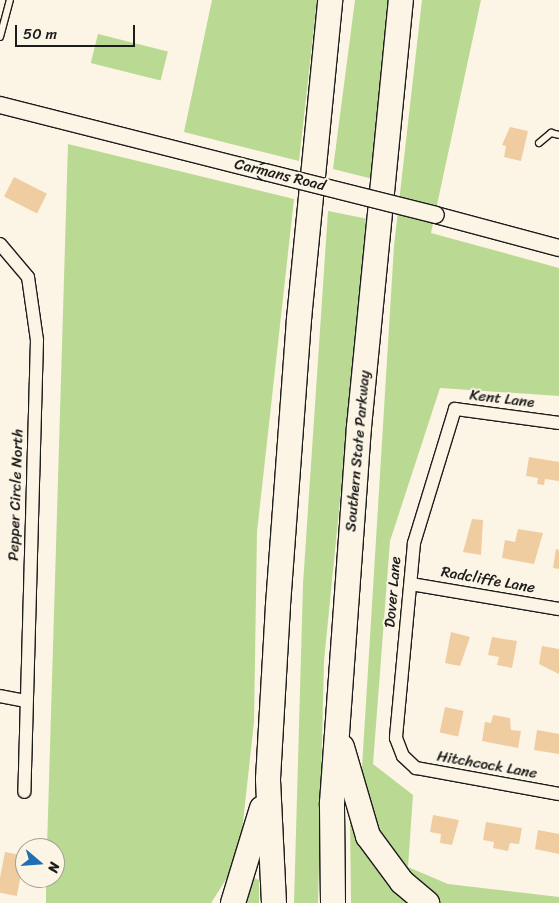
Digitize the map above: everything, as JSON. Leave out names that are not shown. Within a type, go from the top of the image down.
[{"type":"highway","points":[[274,903],[268,779],[299,319],[330,0]]},
{"type":"highway","name":"Southern State Parkway","points":[[334,903],[337,732],[359,426],[401,0]]},
{"type":"highway","points":[[337,732],[368,836],[402,882],[427,903]]},
{"type":"highway","points":[[231,898],[268,779]]},
{"type":"street","name":"Carmans Road","points":[[0,105],[559,248]]},
{"type":"street","name":"Pepper Circle North","points":[[0,244],[18,262],[34,298],[37,340],[24,792]]},
{"type":"street","name":"Kent Lane","points":[[451,423],[455,409],[559,423]]},
{"type":"street","name":"Dover Lane","points":[[411,763],[396,738],[414,543],[451,423]]},
{"type":"street","name":"Radcliffe Lane","points":[[411,584],[559,609]]},
{"type":"street","points":[[0,696],[26,701]]},
{"type":"street","name":"Hitchcock Lane","points":[[411,763],[450,776],[559,794]]},
{"type":"lane","points":[[0,37],[10,0]]},
{"type":"lane","points":[[539,143],[551,133],[559,134]]},
{"type":"green space","points":[[212,0],[317,0],[299,161],[184,132]]},
{"type":"green space","points":[[355,0],[391,0],[373,179],[333,169]]},
{"type":"green space","points":[[422,0],[481,0],[431,233],[559,268],[559,396],[440,388],[390,541],[373,764],[413,795],[408,867],[448,884],[559,897],[559,903],[441,903],[418,888],[379,837],[361,784],[394,246]]},
{"type":"green space","points":[[98,34],[168,51],[161,81],[91,63]]},
{"type":"green space","points":[[68,144],[294,199],[257,532],[254,722],[239,859],[211,903],[46,903],[46,888],[65,888],[65,838],[47,838]]},
{"type":"green space","points":[[328,211],[368,219],[324,661],[318,903],[294,903],[303,584]]},
{"type":"green space","points":[[350,816],[355,817],[414,903],[351,903]]},
{"type":"green space","points":[[254,878],[259,880],[259,903],[244,903]]},
{"type":"building","points":[[510,127],[528,131],[521,161],[504,157],[506,146],[502,145]]},
{"type":"building","points":[[14,177],[47,194],[37,213],[4,197]]},
{"type":"building","points":[[529,457],[559,462],[559,481],[545,479],[544,485],[537,484],[538,478],[526,476]]},
{"type":"building","points":[[472,519],[483,520],[481,555],[463,552]]},
{"type":"building","points":[[518,529],[543,533],[534,564],[502,558],[505,540],[515,542]]},
{"type":"building","points":[[556,549],[559,550],[559,569],[553,568]]},
{"type":"building","points":[[451,632],[470,637],[460,666],[445,663]]},
{"type":"building","points":[[492,637],[517,641],[512,668],[497,665],[499,657],[488,655]]},
{"type":"building","points":[[542,646],[559,649],[559,674],[539,664]]},
{"type":"building","points":[[445,707],[464,711],[458,736],[440,732]]},
{"type":"building","points":[[493,715],[510,718],[511,730],[521,731],[518,748],[482,741],[485,722],[491,723]]},
{"type":"building","points":[[537,730],[559,734],[559,754],[534,750]]},
{"type":"building","points":[[433,815],[459,820],[452,845],[440,843],[441,834],[430,832]]},
{"type":"building","points":[[486,822],[522,828],[519,844],[510,843],[508,851],[493,848],[494,842],[483,840]]},
{"type":"building","points":[[538,830],[559,834],[559,854],[535,849]]},
{"type":"building","points":[[5,852],[15,854],[15,888],[18,888],[17,896],[0,893],[0,878]]}]
